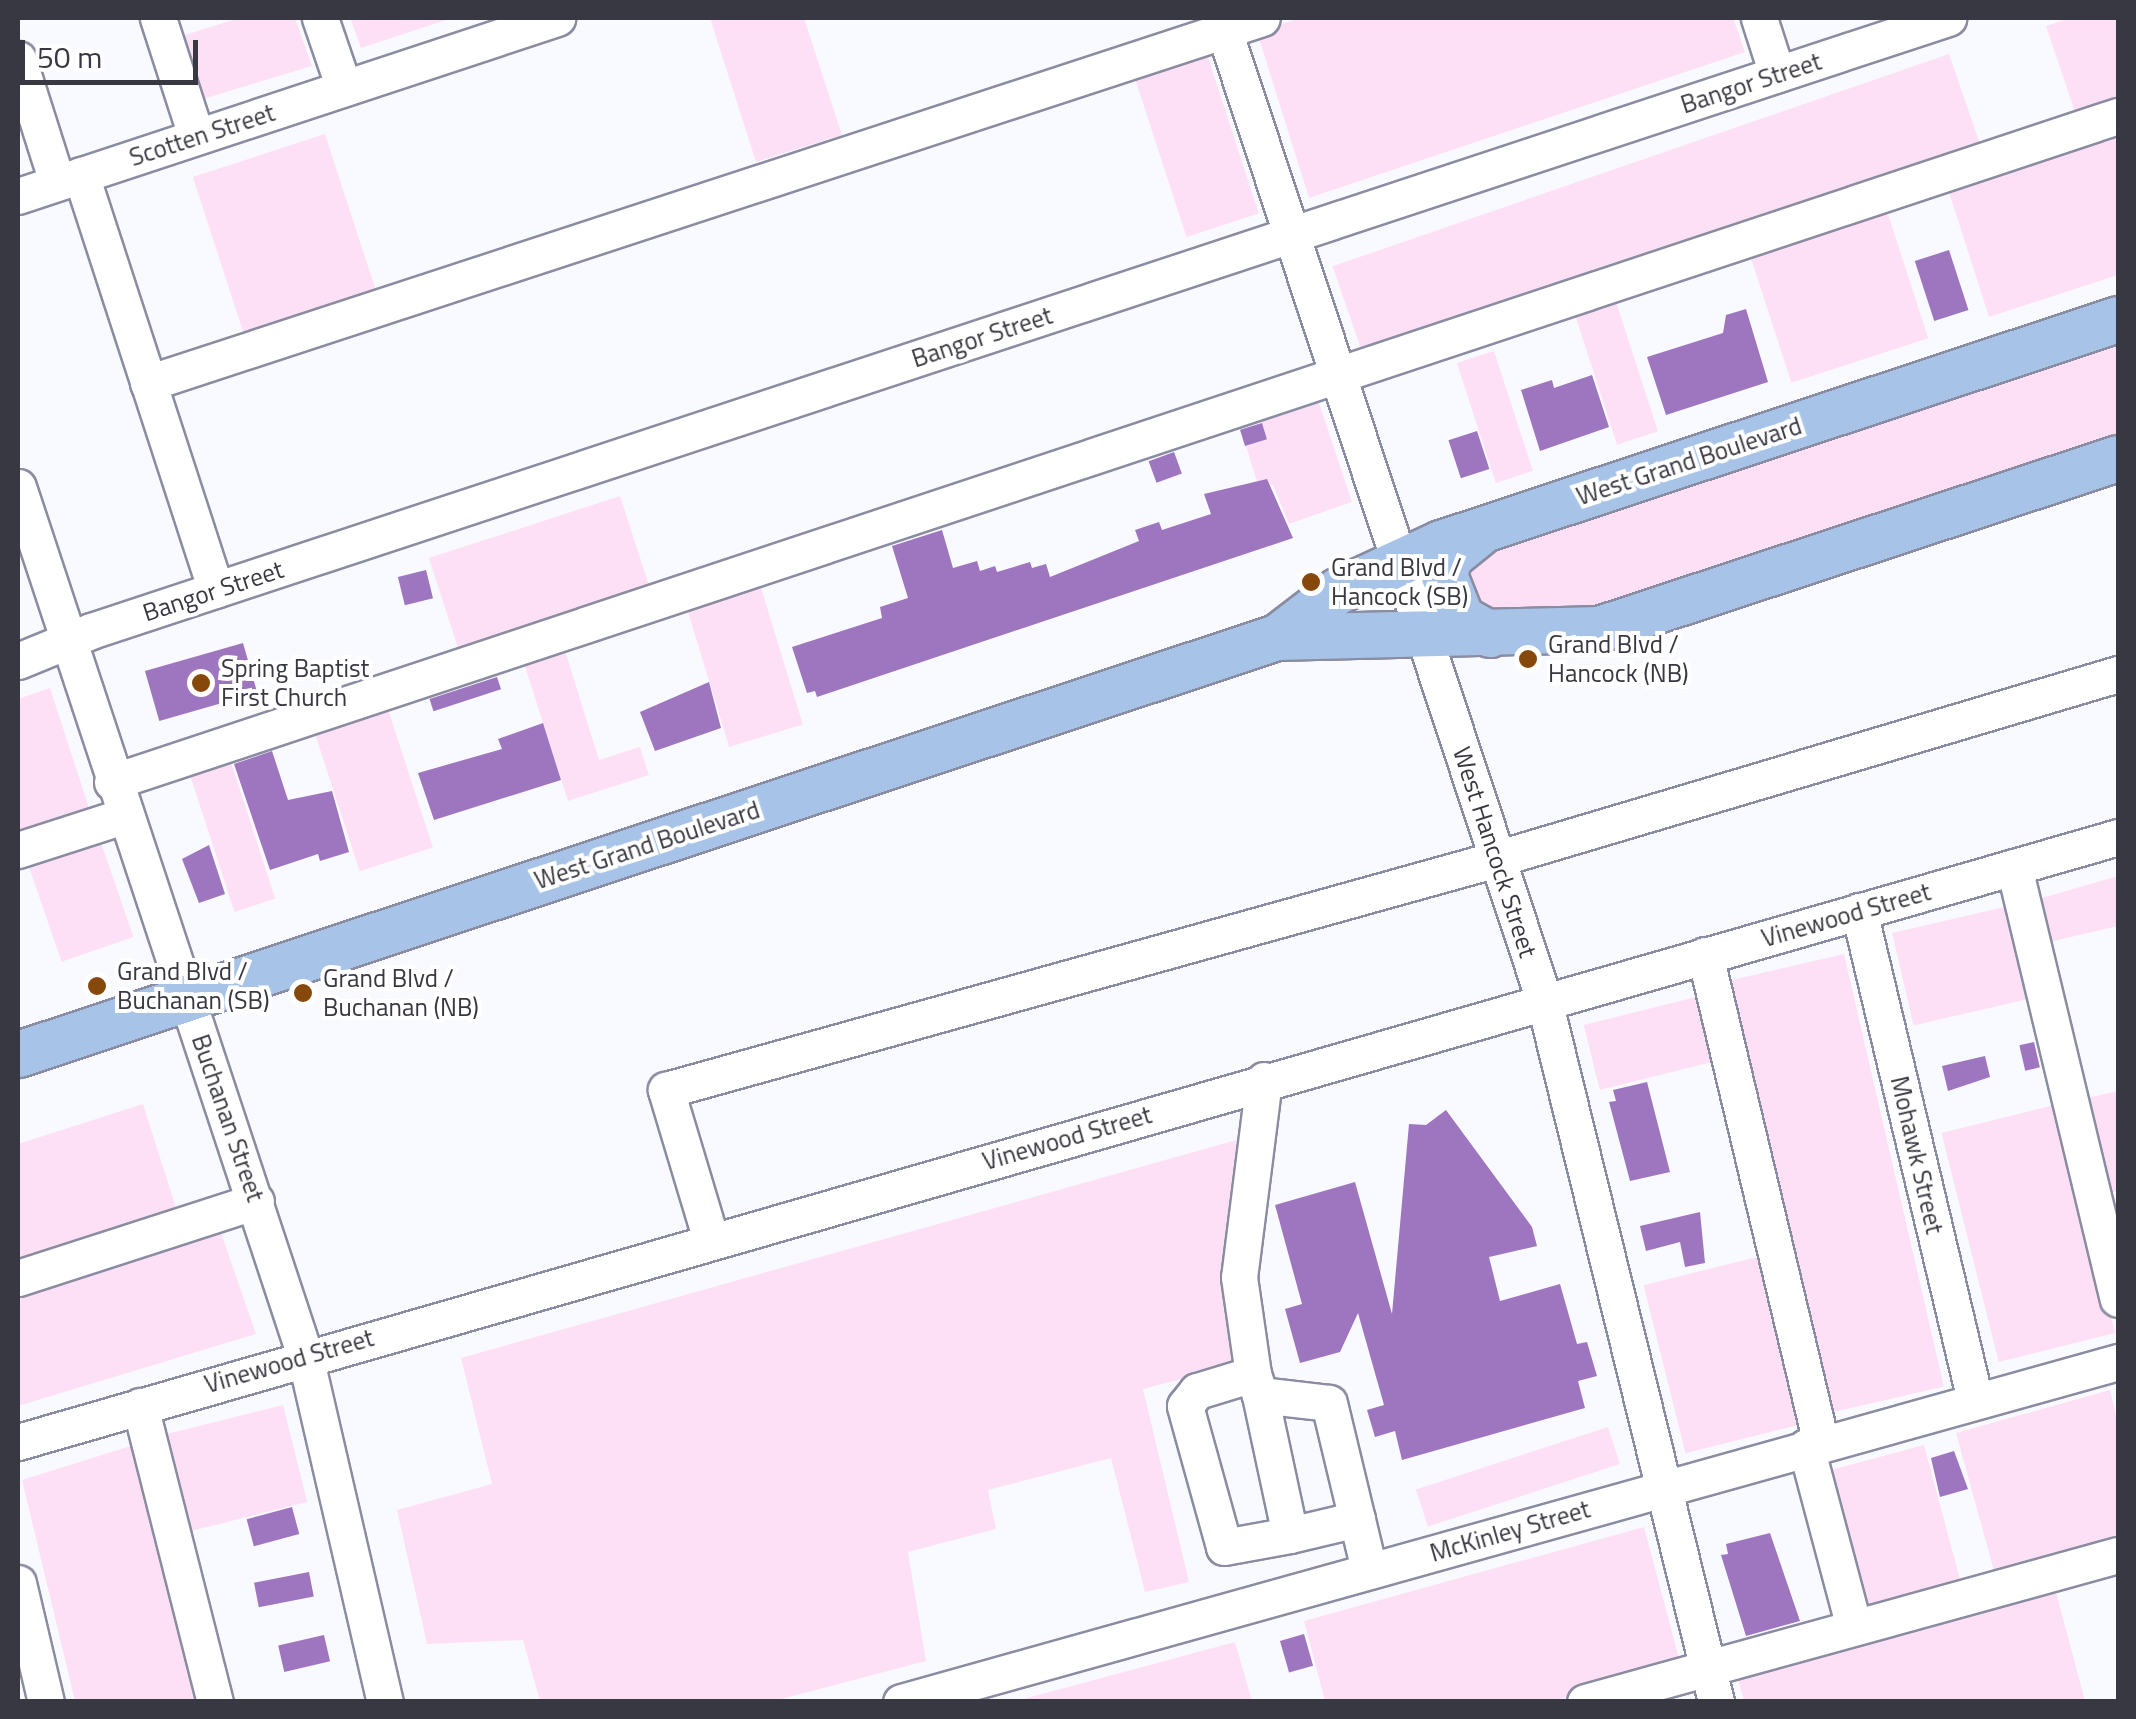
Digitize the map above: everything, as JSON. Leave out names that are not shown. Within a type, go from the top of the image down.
[{"type":"main road","name":"West Grand Boulevard","points":[[1277,637],[1336,590],[1487,528],[2118,319]]},
{"type":"main road","name":"West Grand Boulevard","points":[[18,1054],[1277,637],[1574,633],[1624,623],[2118,458]]},
{"type":"main road","points":[[1487,528],[1449,556],[1444,576],[1460,618],[1490,634]]},
{"type":"street","points":[[158,18],[196,136]]},
{"type":"street","points":[[320,18],[344,88]]},
{"type":"street","name":"Scotten Street","points":[[18,196],[344,88],[485,29],[557,18]]},
{"type":"street","points":[[148,383],[1222,24],[1262,18]]},
{"type":"street","points":[[1758,18],[1777,74]]},
{"type":"street","name":"Bangor Street","points":[[18,661],[216,590],[1948,18]]},
{"type":"street","name":"West Hancock Street","points":[[1222,24],[1544,1000],[1716,1702]]},
{"type":"street","points":[[18,60],[69,178],[148,383],[216,590]]},
{"type":"street","points":[[112,782],[2118,116]]},
{"type":"street","name":"Buchanan Street","points":[[18,487],[112,782],[305,1356],[385,1702]]},
{"type":"street","points":[[711,1240],[666,1090],[1497,858],[2118,674]]},
{"type":"street","points":[[18,850],[124,816]]},
{"type":"street","name":"Vinewood Street","points":[[18,1442],[305,1356],[2118,837]]},
{"type":"street","points":[[2014,867],[2118,1299]]},
{"type":"street","name":"Mohawk Street","points":[[1858,911],[1975,1400]]},
{"type":"street","points":[[1704,955],[1854,1627]]},
{"type":"street","points":[[1264,1080],[1238,1277],[1290,1535]]},
{"type":"street","points":[[18,1278],[256,1201]]},
{"type":"street","name":"McKinley Street","points":[[901,1702],[2118,1362]]},
{"type":"street","points":[[1357,1519],[1224,1547],[1185,1406],[1198,1390],[1257,1384],[1329,1403],[1357,1519],[1369,1570]]},
{"type":"street","points":[[140,1406],[215,1702]]},
{"type":"street","points":[[1585,1702],[2118,1555]]},
{"type":"street","points":[[18,1584],[46,1702]]},
{"type":"shaded area","points":[[239,18],[295,18],[312,66],[203,99],[182,36]]},
{"type":"shaded area","points":[[350,18],[452,18],[361,48]]},
{"type":"shaded area","points":[[710,18],[804,18],[842,135],[756,162]]},
{"type":"shaded area","points":[[1300,18],[1733,18],[1745,52],[1309,198],[1257,32]]},
{"type":"shaded area","points":[[2070,18],[2118,18],[2118,104],[2077,118],[2046,26]]},
{"type":"shaded area","points":[[1205,48],[1259,213],[1186,237],[1133,71]]},
{"type":"shaded area","points":[[1949,54],[1983,152],[1366,365],[1333,266]]},
{"type":"shaded area","points":[[2118,131],[2118,275],[1989,317],[1948,189]]},
{"type":"shaded area","points":[[325,134],[378,299],[246,341],[193,177]]},
{"type":"shaded area","points":[[1886,208],[1928,338],[1791,383],[1749,252]]},
{"type":"shaded area","points":[[1616,302],[1658,431],[1617,445],[1575,315]]},
{"type":"shaded area","points":[[2118,330],[2118,443],[1553,622],[1477,617],[1461,603],[1467,548]]},
{"type":"shaded area","points":[[1494,351],[1533,471],[1496,483],[1457,363]]},
{"type":"shaded area","points":[[1317,397],[1352,502],[1289,524],[1273,485],[1257,482],[1246,446],[1267,439],[1260,417]]},
{"type":"shaded area","points":[[620,496],[652,594],[461,656],[429,558]]},
{"type":"shaded area","points":[[759,581],[803,724],[729,747],[685,604]]},
{"type":"shaded area","points":[[563,644],[599,760],[640,747],[649,775],[568,801],[522,657]]},
{"type":"shaded area","points":[[50,688],[91,814],[18,838],[18,699]]},
{"type":"shaded area","points":[[385,700],[433,847],[360,871],[312,724]]},
{"type":"shaded area","points":[[229,756],[275,899],[234,912],[188,769]]},
{"type":"shaded area","points":[[97,831],[133,937],[62,962],[25,856]]},
{"type":"shaded area","points":[[2118,876],[2118,926],[2045,943],[2035,900]]},
{"type":"shaded area","points":[[2013,905],[2034,998],[1914,1025],[1892,933]]},
{"type":"shaded area","points":[[1844,954],[1944,1387],[1823,1415],[1723,982]]},
{"type":"shaded area","points":[[1704,995],[1720,1060],[1600,1090],[1584,1025]]},
{"type":"shaded area","points":[[2118,1091],[2118,1191],[2105,1194],[2083,1099]]},
{"type":"shaded area","points":[[143,1104],[178,1214],[18,1266],[18,1144]]},
{"type":"shaded area","points":[[2058,1104],[2115,1333],[1999,1362],[1942,1133]]},
{"type":"shaded area","points":[[1247,1137],[1221,1283],[1243,1363],[1143,1389],[1189,1582],[1145,1592],[1111,1458],[988,1490],[996,1529],[908,1552],[926,1661],[774,1701],[540,1701],[523,1640],[427,1644],[397,1510],[492,1484],[461,1358]]},
{"type":"shaded area","points":[[219,1227],[256,1334],[18,1406],[18,1291]]},
{"type":"shaded area","points":[[1761,1256],[1803,1424],[1685,1453],[1644,1285]]},
{"type":"shaded area","points":[[2110,1390],[2118,1423],[2118,1545],[1996,1578],[1956,1433]]},
{"type":"shaded area","points":[[283,1405],[307,1502],[186,1532],[162,1435]]},
{"type":"shaded area","points":[[1608,1427],[1620,1464],[1428,1527],[1416,1489]]},
{"type":"shaded area","points":[[137,1444],[200,1701],[75,1701],[22,1480]]},
{"type":"shaded area","points":[[1924,1445],[1962,1588],[1857,1616],[1819,1473]]},
{"type":"shaded area","points":[[1644,1527],[1681,1666],[1553,1701],[1325,1701],[1304,1621]]},
{"type":"shaded area","points":[[2055,1588],[2085,1701],[1744,1701],[1736,1672]]},
{"type":"shaded area","points":[[1235,1642],[1252,1701],[1016,1701]]},
{"type":"building","points":[[1949,250],[1968,310],[1934,321],[1915,261]]},
{"type":"building","points":[[1746,309],[1768,382],[1666,415],[1647,357],[1723,333],[1726,315]]},
{"type":"building","points":[[1592,375],[1609,427],[1540,451],[1521,390],[1552,380],[1554,388]]},
{"type":"building","points":[[1262,423],[1267,439],[1245,446],[1240,430]]},
{"type":"building","points":[[1477,431],[1489,469],[1461,478],[1448,440]]},
{"type":"building","points":[[1174,452],[1182,474],[1156,483],[1149,461]]},
{"type":"building","points":[[1267,479],[1293,538],[817,697],[815,691],[807,693],[792,647],[882,618],[880,607],[908,598],[892,546],[942,530],[953,568],[977,561],[980,571],[995,566],[997,572],[1030,562],[1032,568],[1046,564],[1050,577],[1139,541],[1135,530],[1159,522],[1162,530],[1211,514],[1204,494]]},
{"type":"building","points":[[426,570],[433,598],[405,605],[398,577]]},
{"type":"building","name":"Spring Baptist First Church","points":[[243,643],[257,693],[159,721],[145,671]]},
{"type":"building","points":[[497,677],[501,689],[433,711],[429,699]]},
{"type":"building","points":[[709,682],[721,728],[655,751],[640,712]]},
{"type":"building","points":[[543,723],[561,780],[434,820],[418,773],[502,749],[498,739]]},
{"type":"building","points":[[272,751],[288,800],[332,791],[349,852],[320,861],[318,854],[270,870],[234,764]]},
{"type":"building","points":[[209,845],[225,894],[199,903],[182,859]]},
{"type":"building","points":[[2034,1042],[2040,1067],[2025,1071],[2019,1045]]},
{"type":"building","points":[[1985,1056],[1990,1077],[1948,1091],[1942,1066]]},
{"type":"building","points":[[1647,1082],[1670,1172],[1630,1181],[1609,1102],[1616,1101],[1613,1090]]},
{"type":"building","points":[[1446,1110],[1532,1227],[1537,1246],[1489,1257],[1500,1301],[1560,1284],[1577,1344],[1587,1342],[1597,1376],[1578,1381],[1585,1408],[1402,1460],[1395,1431],[1375,1437],[1367,1410],[1384,1405],[1358,1313],[1340,1352],[1300,1363],[1285,1309],[1302,1304],[1275,1205],[1355,1182],[1392,1314],[1409,1124],[1426,1125]]},
{"type":"building","points":[[1700,1212],[1705,1263],[1685,1267],[1680,1242],[1646,1251],[1640,1226]]},
{"type":"building","points":[[1954,1451],[1968,1489],[1940,1497],[1931,1458]]},
{"type":"building","points":[[292,1507],[299,1534],[254,1546],[247,1519]]},
{"type":"building","points":[[1770,1533],[1800,1621],[1746,1636],[1721,1555],[1728,1554],[1726,1544]]},
{"type":"building","points":[[309,1572],[314,1597],[259,1607],[254,1583]]},
{"type":"building","points":[[1304,1634],[1313,1666],[1289,1673],[1280,1641]]},
{"type":"building","points":[[324,1635],[330,1661],[284,1672],[278,1646]]},
{"type":"place","name":"Grand Blvd / Hancock (SB)","points":[[1311,582]]},
{"type":"place","name":"Grand Blvd / Hancock (NB)","points":[[1528,659]]},
{"type":"place","name":"Spring Baptist First Church","points":[[201,683]]},
{"type":"place","name":"Grand Blvd / Buchanan (SB)","points":[[97,986]]},
{"type":"place","name":"Grand Blvd / Buchanan (NB)","points":[[303,993]]}]
